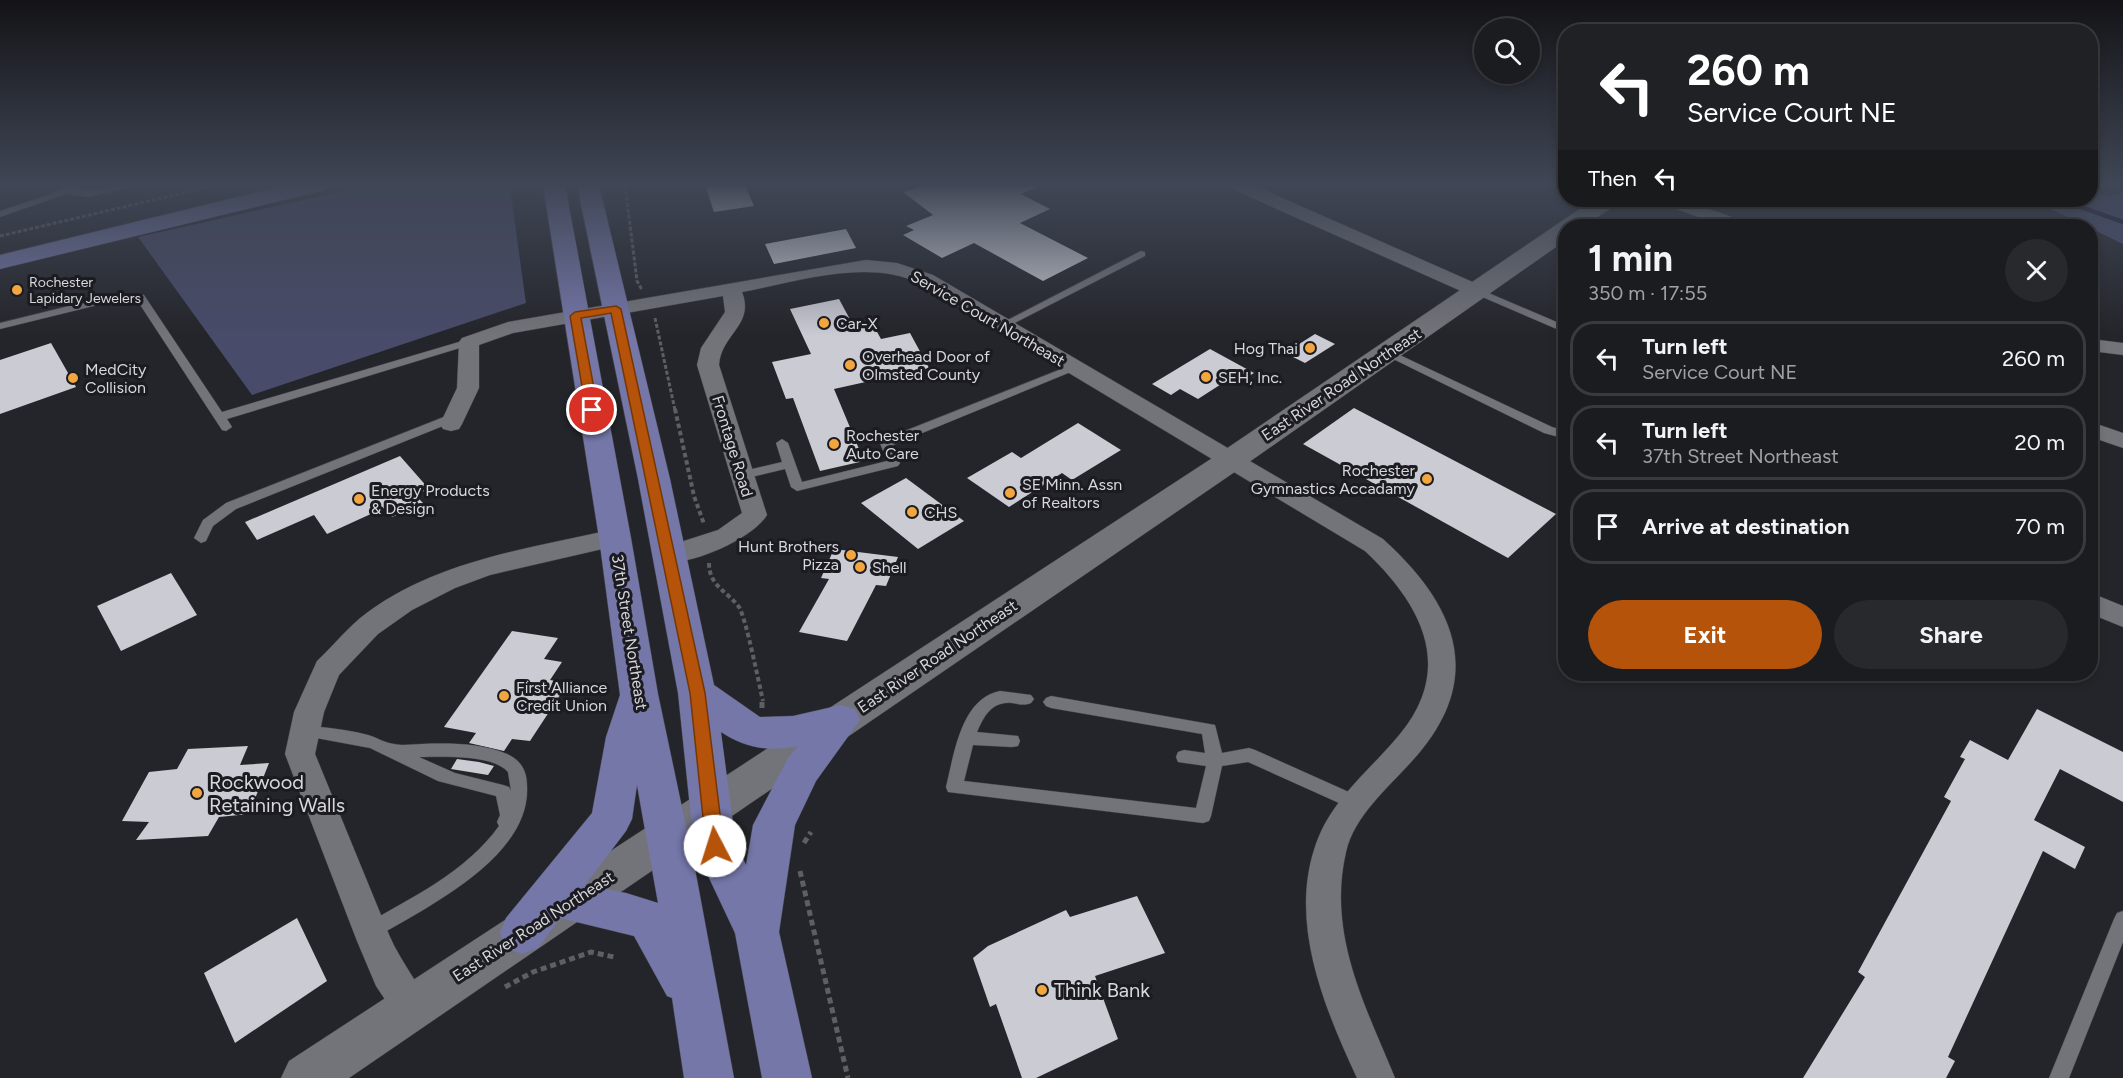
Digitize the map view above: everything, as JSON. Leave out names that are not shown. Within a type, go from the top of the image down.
[{"type":"main road","points":[[0,248],[54,235]]},
{"type":"main road","points":[[0,262],[89,235]]},
{"type":"main road","points":[[556,235],[565,257]]},
{"type":"main road","name":"37th Street Northeast","points":[[562,235],[615,538],[639,694],[674,869],[709,1078]]},
{"type":"main road","points":[[599,235],[654,479],[698,693],[715,846],[757,932],[787,1078]]},
{"type":"main road","points":[[601,235],[601,246]]},
{"type":"main road","points":[[698,693],[749,730],[761,734],[788,732],[841,720]]},
{"type":"main road","points":[[522,933],[611,819],[625,737],[639,694]]},
{"type":"main road","points":[[757,932],[774,825],[802,770],[841,720]]},
{"type":"main road","points":[[570,902],[649,920],[696,1005]]},
{"type":"street","points":[[1351,235],[1477,291]]},
{"type":"street","name":"East River Road Northeast","points":[[306,1078],[1231,460],[1558,236]]},
{"type":"street","name":"Service Court Northeast","points":[[469,342],[508,328],[575,316],[858,266],[893,267],[916,274],[1374,545],[1407,577],[1433,619],[1442,643],[1444,665],[1441,688],[1431,713],[1413,740],[1354,802],[1339,828],[1330,852],[1325,883],[1329,950],[1338,988],[1376,1078]]},
{"type":"street","name":"Frontage Road","points":[[668,555],[710,542],[745,527],[754,515],[707,357],[712,344],[734,316],[736,304],[731,290]]},
{"type":"street","points":[[452,421],[468,388],[469,342]]},
{"type":"street","points":[[2098,346],[2123,348]]},
{"type":"street","points":[[2098,432],[2123,441]]},
{"type":"street","points":[[411,1007],[389,974],[370,931],[300,754],[309,712],[327,669],[368,627],[402,603],[446,582],[485,567],[615,538]]},
{"type":"street","points":[[2098,606],[2123,617]]},
{"type":"lane","points":[[1003,325],[1142,254]]},
{"type":"lane","points":[[1477,291],[1558,326]]},
{"type":"lane","points":[[0,326],[117,297],[140,297],[223,422],[424,354],[469,342]]},
{"type":"lane","points":[[1388,352],[1558,433]]},
{"type":"lane","points":[[782,442],[797,488],[894,464],[886,443],[1074,367]]},
{"type":"lane","points":[[201,538],[208,523],[231,506],[452,421]]},
{"type":"lane","points":[[742,475],[789,464]]},
{"type":"lane","points":[[1026,699],[997,697],[980,709],[967,738],[954,787],[1203,816],[1215,761],[1209,729],[1051,702]]},
{"type":"lane","points":[[306,731],[371,742],[394,751],[430,771],[457,781],[492,787],[503,792],[508,814],[499,836]]},
{"type":"lane","points":[[967,738],[1012,741]]},
{"type":"lane","points":[[370,931],[458,877],[489,850],[514,817],[521,794],[518,773],[512,765],[502,759],[449,749],[394,751]]},
{"type":"lane","points":[[1184,757],[1215,761],[1249,755],[1354,802]]},
{"type":"lane","points":[[2059,1078],[2123,919]]},
{"type":"path","points":[[632,235],[638,281],[655,316],[694,496],[710,542],[708,572],[714,583],[740,608],[763,702],[762,709]]},
{"type":"path","points":[[802,853],[804,843],[811,832]]},
{"type":"path","points":[[801,863],[800,872],[848,1078]]},
{"type":"path","points":[[501,989],[532,972],[591,952],[614,957]]},
{"type":"shaded area","points":[[517,235],[526,303],[252,395],[138,237]]},
{"type":"shaded area","points":[[2105,235],[2123,235],[2123,244]]},
{"type":"building","points":[[812,235],[849,235],[856,248],[774,264],[765,244]]},
{"type":"building","points":[[904,235],[1044,235],[1088,258],[1043,281],[974,243],[942,258]]},
{"type":"building","points":[[839,299],[853,325],[871,321],[881,339],[910,333],[929,368],[834,389],[864,461],[820,471],[793,398],[786,399],[772,362],[811,354],[790,309]]},
{"type":"building","name":"Hog Thai","points":[[1315,334],[1335,344],[1305,363],[1285,353]]},
{"type":"building","points":[[51,343],[76,387],[0,414],[0,360]]},
{"type":"building","name":"SEH, Inc.","points":[[1210,349],[1254,373],[1234,385],[1226,381],[1198,399],[1180,389],[1171,395],[1152,384]]},
{"type":"building","name":"Rochester Gymnastics Accadamy","points":[[1354,408],[1556,514],[1508,558],[1303,444]]},
{"type":"building","points":[[1078,423],[1121,450],[1072,480],[1062,473],[1009,507],[967,478],[1012,452],[1021,458]]},
{"type":"building","name":"Energy Products & Design","points":[[400,456],[429,489],[415,495],[423,503],[392,517],[384,508],[327,534],[314,515],[257,540],[245,522]]},
{"type":"building","name":"CHS","points":[[906,478],[964,521],[918,549],[861,503]]},
{"type":"building","points":[[834,549],[898,557],[886,586],[876,585],[847,641],[799,632],[829,579],[821,578]]},
{"type":"building","points":[[171,573],[197,615],[121,651],[97,606]]},
{"type":"building","points":[[512,631],[558,638],[544,659],[562,662],[550,680],[568,683],[530,741],[512,739],[504,751],[469,743],[476,733],[444,727]]},
{"type":"building","points":[[2037,709],[2123,752],[2123,802],[2060,769],[2034,820],[2085,847],[2075,869],[2043,851],[1948,1057],[1955,1061],[1946,1078],[1803,1078],[1865,977],[1858,972],[1951,801],[1944,797],[1965,759],[1960,757],[1970,740],[2008,760]]},
{"type":"building","name":"Rockwood Retaining Walls","points":[[248,746],[240,765],[269,763],[249,814],[219,817],[208,836],[136,840],[149,822],[122,821],[149,772],[177,769],[188,749]]},
{"type":"building","points":[[457,759],[494,766],[488,775],[451,769]]},
{"type":"building","name":"Think Bank","points":[[1137,896],[1165,953],[1095,976],[1118,1039],[1036,1078],[1022,1078],[996,1004],[990,1007],[973,958],[988,946],[1066,910],[1070,917]]},
{"type":"building","points":[[297,918],[327,981],[235,1043],[204,973]]},
{"type":"place","name":"Rochester Lapidary Jewelers","points":[[17,290]]},
{"type":"place","name":"Car-X","points":[[824,323]]},
{"type":"place","name":"Hog Thai","points":[[1310,348]]},
{"type":"place","name":"Overhead Door of Olmsted County","points":[[850,365]]},
{"type":"place","name":"SEH, Inc.","points":[[1206,377]]},
{"type":"place","name":"MedCity Collision","points":[[73,378]]},
{"type":"place","name":"Rochester Auto Care","points":[[834,444]]},
{"type":"place","name":"Rochester Gymnastics Accadamy","points":[[1427,479]]},
{"type":"place","name":"SE Minn. Assn of Realtors","points":[[1010,493]]},
{"type":"place","name":"Energy Products & Design","points":[[359,499]]},
{"type":"place","name":"CHS","points":[[912,512]]},
{"type":"place","name":"Hunt Brothers Pizza","points":[[851,555]]},
{"type":"place","name":"Shell","points":[[860,567]]},
{"type":"place","name":"First Alliance Credit Union","points":[[504,696]]},
{"type":"place","name":"Rockwood Retaining Walls","points":[[197,793]]},
{"type":"place","name":"Think Bank","points":[[1042,990]]},
{"type":"route","points":[[592,410],[575,316],[616,309],[698,693],[715,846]]}]
